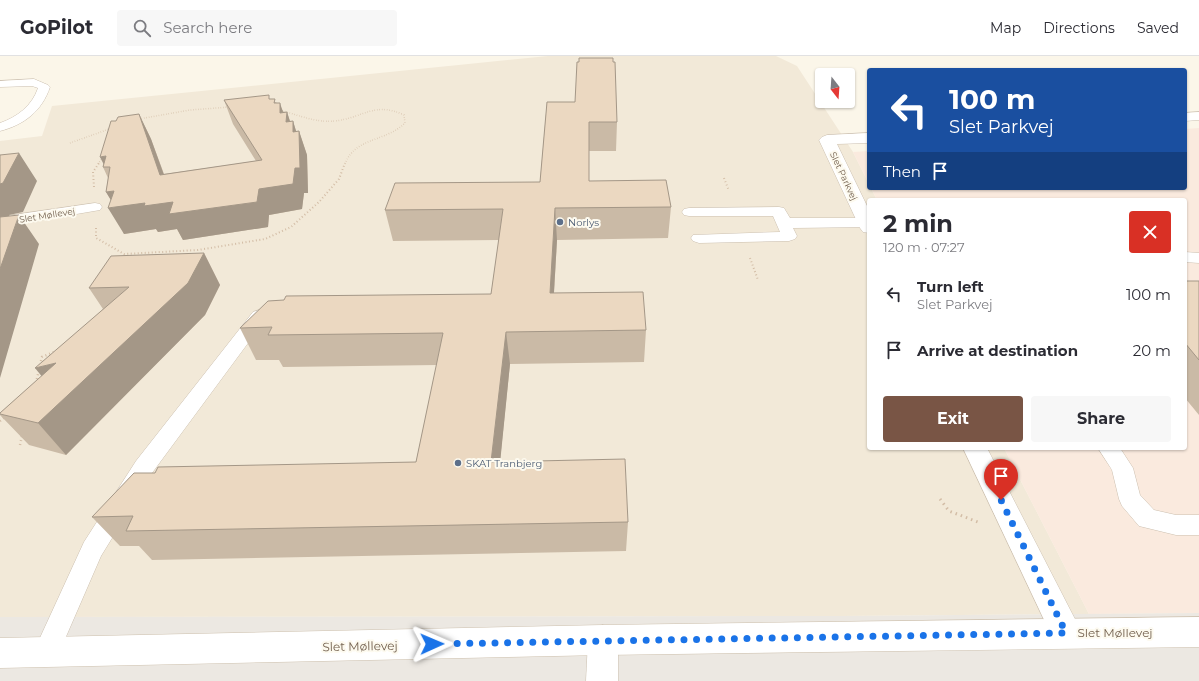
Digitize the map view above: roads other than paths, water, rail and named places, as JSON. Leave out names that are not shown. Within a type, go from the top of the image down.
[{"type":"street","points":[[1187,117],[1199,116]]},
{"type":"street","name":"Slet Parkvej","points":[[867,138],[827,140],[867,224]]},
{"type":"street","points":[[976,450],[1066,633]]},
{"type":"street","name":"Slet Møllevej","points":[[0,654],[603,640],[1066,633],[1198,634]]},
{"type":"street","points":[[602,681],[603,640]]},
{"type":"lane","points":[[0,84],[34,82],[44,87],[36,103],[24,117],[0,126]]},
{"type":"lane","name":"Slet Møllevej","points":[[0,222],[95,207]]},
{"type":"lane","points":[[689,212],[779,211],[789,236],[699,238]]},
{"type":"lane","points":[[784,224],[867,226]]},
{"type":"lane","points":[[1187,257],[1199,258]]},
{"type":"lane","points":[[46,653],[92,550],[144,467],[269,302]]},
{"type":"lane","points":[[1110,450],[1122,468],[1130,499],[1147,518],[1176,525],[1199,525]]},
{"type":"place","name":"Norlys","points":[[560,222]]},
{"type":"place","name":"SKAT Tranbjerg","points":[[458,463]]}]
